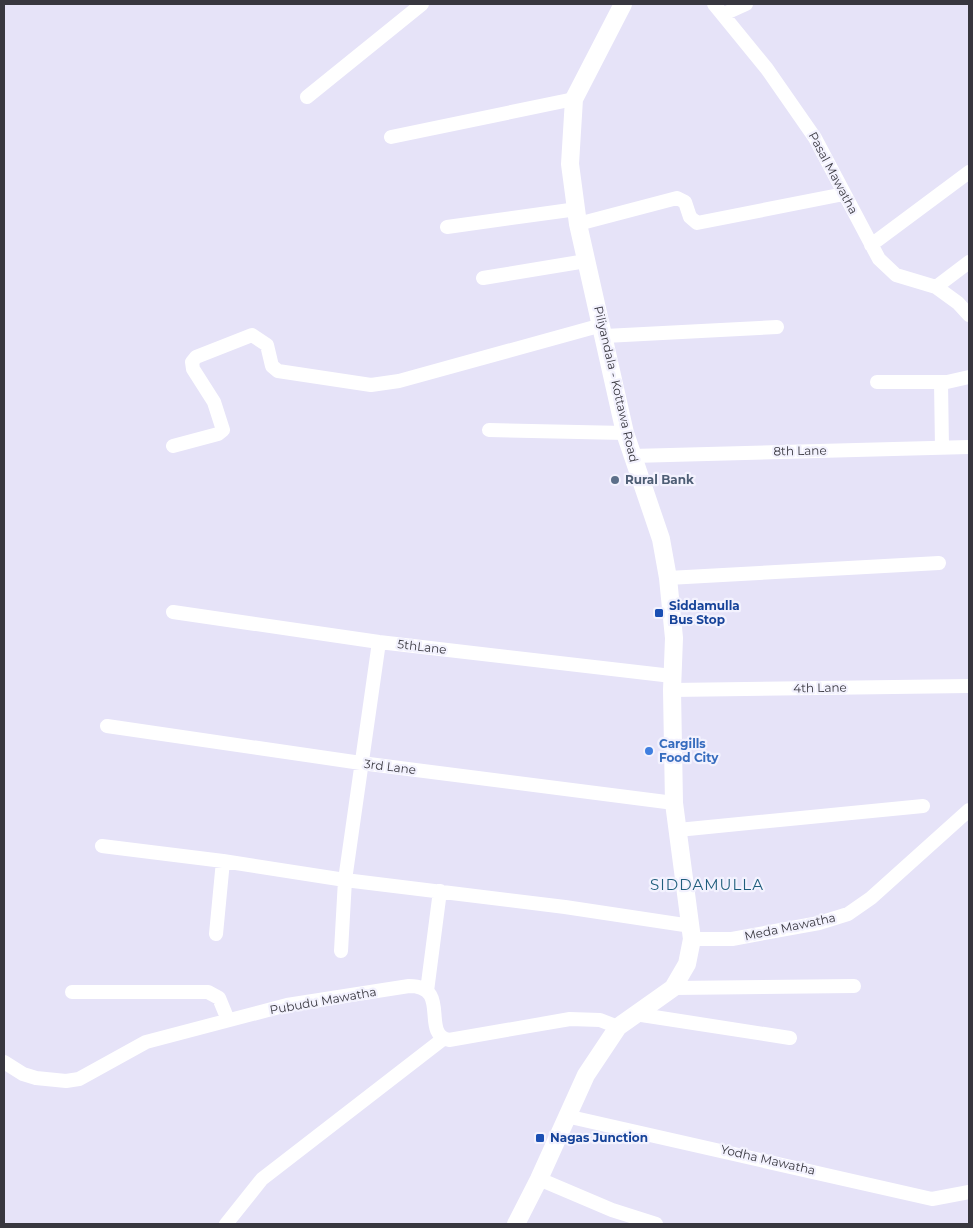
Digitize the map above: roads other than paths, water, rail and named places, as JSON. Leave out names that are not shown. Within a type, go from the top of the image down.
[{"type":"main road","name":"Piliyandala - Kottawa Road","points":[[516,1224],[539,1179],[586,1075],[618,1027],[673,988],[687,964],[691,933],[674,803],[672,683],[674,638],[668,578],[661,539],[625,433],[586,261],[570,164],[574,99],[623,4]]},
{"type":"street","points":[[307,97],[422,4]]},
{"type":"street","name":"Pasal Mawatha","points":[[714,4],[767,69],[816,138],[879,260],[896,275],[936,287],[958,302],[969,316]]},
{"type":"street","points":[[724,14],[746,4]]},
{"type":"street","points":[[392,137],[574,99]]},
{"type":"street","points":[[871,245],[969,172]]},
{"type":"street","points":[[447,228],[578,216],[678,198],[685,202],[690,217],[696,222],[844,194]]},
{"type":"street","points":[[482,278],[586,261]]},
{"type":"street","points":[[936,287],[969,262]]},
{"type":"street","points":[[172,446],[218,434],[223,430],[214,402],[193,368],[192,362],[196,357],[252,335],[267,345],[272,366],[278,371],[371,385],[399,381],[603,331],[777,327]]},
{"type":"street","points":[[877,382],[941,382],[969,377]]},
{"type":"street","points":[[941,382],[942,448]]},
{"type":"street","points":[[489,430],[625,433]]},
{"type":"street","name":"8th Lane","points":[[632,456],[969,448]]},
{"type":"street","points":[[668,578],[939,563]]},
{"type":"street","name":"5thLane","points":[[173,612],[672,683]]},
{"type":"street","points":[[341,951],[345,880],[379,642]]},
{"type":"street","name":"4th Lane","points":[[672,683],[969,686]]},
{"type":"street","name":"3rd Lane","points":[[107,726],[361,763],[674,803]]},
{"type":"street","points":[[678,830],[923,806]]},
{"type":"street","name":"Meda Mawatha","points":[[102,846],[223,861],[345,880],[564,907],[691,933],[732,939],[819,923],[848,914],[871,898],[969,810]]},
{"type":"street","points":[[216,934],[223,861]]},
{"type":"street","points":[[440,891],[427,991],[434,1006],[436,1028],[443,1039]]},
{"type":"street","name":"Pubudu Mawatha","points":[[4,1062],[23,1074],[36,1078],[66,1081],[80,1079],[146,1042],[287,1005],[400,987],[417,986],[427,991]]},
{"type":"street","points":[[673,988],[854,986]]},
{"type":"street","points":[[72,992],[208,992],[219,998],[228,1020]]},
{"type":"street","points":[[635,1014],[790,1038]]},
{"type":"street","points":[[226,1224],[262,1179],[443,1039],[456,1040],[570,1019],[600,1020],[618,1027]]},
{"type":"street","name":"Yodha Mawatha","points":[[566,1116],[932,1199],[969,1192]]},
{"type":"street","points":[[539,1179],[612,1210],[656,1224]]},
{"type":"place","name":"Rural Bank","points":[[615,480]]},
{"type":"place","name":"Siddamulla Bus Stop","points":[[659,613]]},
{"type":"place","name":"Cargills Food City","points":[[649,751]]},
{"type":"place","name":"Nagas Junction","points":[[540,1138]]},
{"type":"district","name":"SIDDAMULLA","points":[[707,885]]}]
